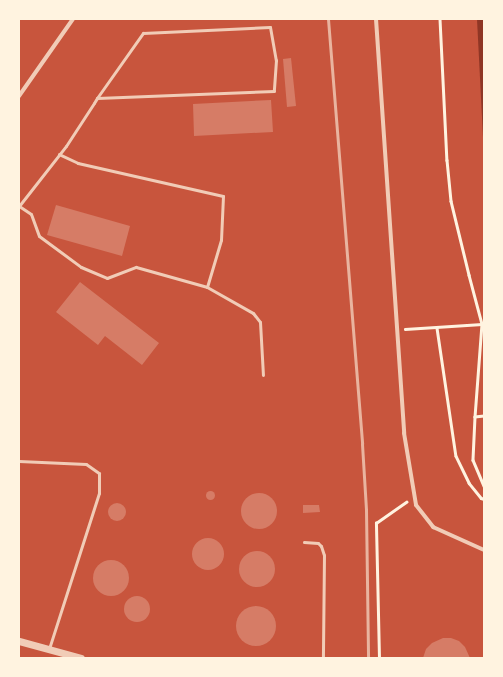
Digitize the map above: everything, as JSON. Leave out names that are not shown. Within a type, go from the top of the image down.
[{"type":"street","points":[[19,96],[73,19]]},
{"type":"street","points":[[376,19],[404,433],[416,505],[433,527],[484,550]]},
{"type":"street","points":[[19,641],[81,658]]},
{"type":"lane","points":[[97,98],[274,91],[276,60],[270,27],[143,33],[97,98],[59,154],[19,206],[31,214],[38,236],[81,267],[107,278],[136,266],[208,287],[253,313],[260,322],[263,375]]},
{"type":"lane","points":[[59,154],[78,163],[223,196],[221,240],[208,287]]},
{"type":"lane","points":[[19,461],[86,464],[99,473],[99,493],[49,649]]},
{"type":"lane","points":[[304,542],[318,544],[324,555],[323,658]]},
{"type":"path","points":[[440,19],[447,160],[451,201],[483,324],[473,460],[484,486]]},
{"type":"path","points":[[397,329],[437,328],[483,324]]},
{"type":"path","points":[[437,328],[456,456],[469,483],[481,498],[484,499]]},
{"type":"path","points":[[475,417],[484,416]]},
{"type":"path","points":[[380,658],[376,523],[415,497]]},
{"type":"shaded area","points":[[477,19],[484,19],[484,157]]},
{"type":"building","points":[[291,58],[296,106],[287,107],[283,59]]},
{"type":"building","points":[[271,100],[273,132],[194,136],[193,104]]},
{"type":"building","points":[[56,205],[130,226],[122,256],[47,235]]},
{"type":"building","points":[[80,282],[159,343],[142,365],[105,336],[98,345],[56,312]]},
{"type":"building","points":[[208,491],[212,491],[214,495],[212,499],[208,499],[206,497],[206,493]]},
{"type":"building","points":[[259,493],[269,496],[274,501],[277,511],[274,521],[269,526],[259,529],[249,526],[244,521],[241,511],[244,501],[249,496]]},
{"type":"building","points":[[113,503],[121,503],[126,508],[124,519],[121,521],[113,521],[108,516],[108,508]]},
{"type":"building","points":[[303,505],[319,505],[320,512],[303,513]]},
{"type":"building","points":[[208,538],[214,539],[221,545],[224,554],[223,560],[217,567],[208,570],[202,569],[195,563],[192,554],[193,548],[199,541]]},
{"type":"building","points":[[257,551],[270,556],[275,569],[270,582],[257,587],[244,582],[239,569],[244,556]]},
{"type":"building","points":[[111,560],[121,563],[126,568],[129,578],[126,588],[121,593],[111,596],[101,593],[96,588],[93,578],[96,568],[101,563]]},
{"type":"building","points":[[137,596],[146,600],[150,609],[146,618],[137,622],[128,618],[124,609],[128,600]]},
{"type":"building","points":[[252,606],[260,606],[267,609],[273,615],[276,626],[273,637],[267,643],[260,646],[252,646],[245,643],[239,637],[236,630],[236,622],[239,615],[245,609]]},
{"type":"building","points":[[443,638],[451,638],[459,641],[465,647],[470,658],[423,658],[426,649],[432,643]]},
{"type":"railway","points":[[328,19],[362,444],[366,510],[368,658]]}]
